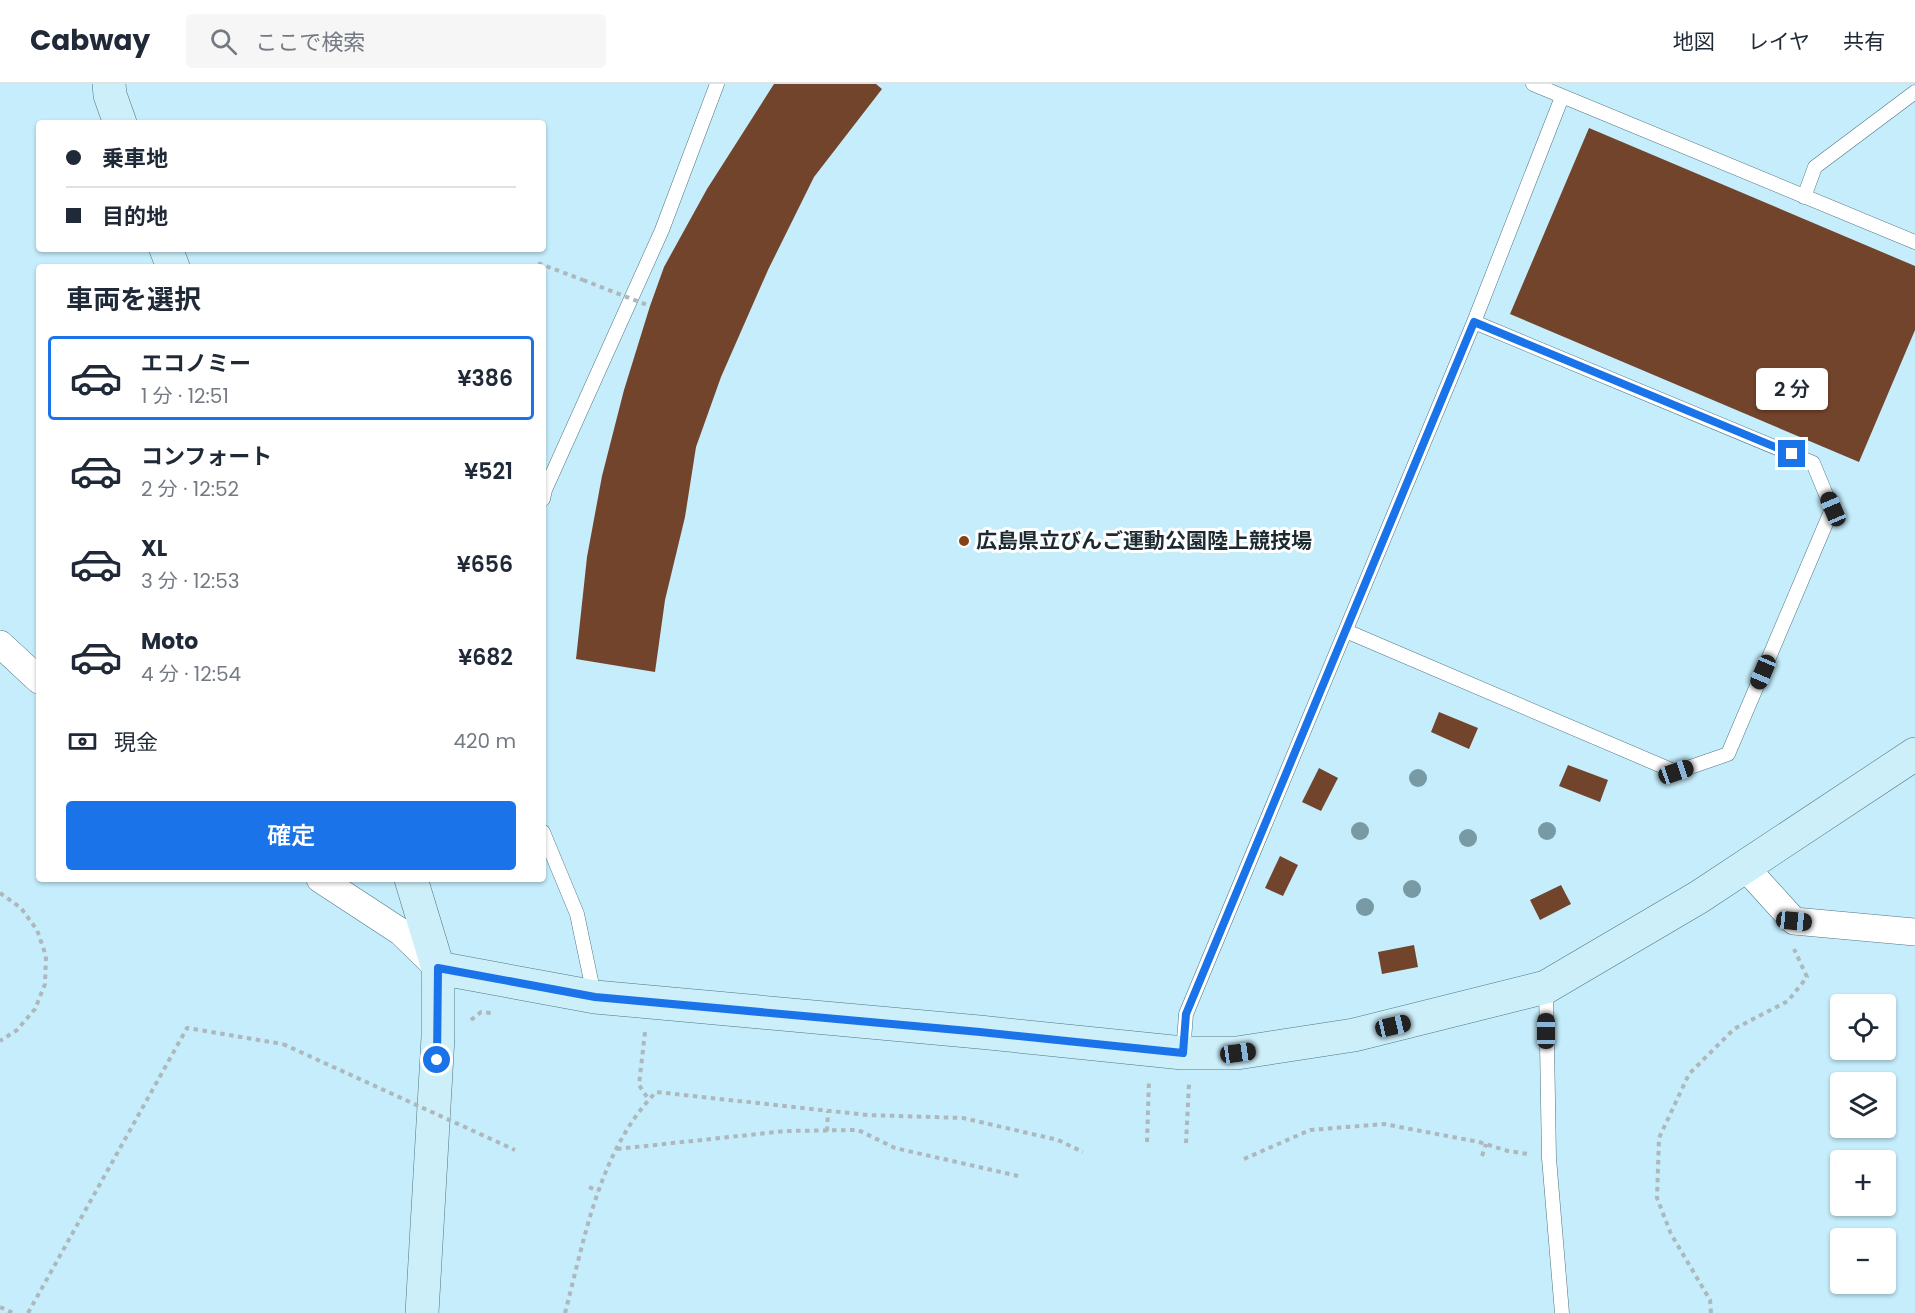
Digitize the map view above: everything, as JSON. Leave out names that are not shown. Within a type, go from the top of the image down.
[{"type":"street","points":[[109,84],[110,95],[119,120]]},
{"type":"street","points":[[0,644],[36,677]]},
{"type":"street","points":[[324,882],[401,932],[438,968],[595,997],[1183,1053],[1238,1053],[1354,1035],[1546,987],[1699,897],[1915,754]]},
{"type":"street","points":[[1744,866],[1794,921],[1915,932]]},
{"type":"street","points":[[412,882],[438,968],[438,1037],[422,1313]]},
{"type":"lane","points":[[546,493],[662,230],[717,84]]},
{"type":"lane","points":[[1533,84],[1915,242]]},
{"type":"lane","points":[[1804,197],[1815,166],[1915,92]]},
{"type":"lane","points":[[1183,1053],[1186,1014],[1474,322],[1562,97]]},
{"type":"lane","points":[[1346,631],[1676,772],[1728,754],[1833,509],[1813,463],[1474,322]]},
{"type":"lane","points":[[546,839],[577,914],[595,997]]},
{"type":"lane","points":[[1546,987],[1549,1158],[1562,1313]]},
{"type":"path","points":[[546,266],[650,306]]},
{"type":"path","points":[[0,893],[21,908],[37,930],[46,956],[45,984],[35,1009],[17,1030],[0,1041]]},
{"type":"path","points":[[1711,1313],[1710,1300],[1671,1234],[1657,1197],[1659,1138],[1689,1074],[1734,1029],[1788,1001],[1807,977],[1794,951],[1794,921]]},
{"type":"path","points":[[28,1313],[186,1028],[283,1044],[515,1150]]},
{"type":"path","points":[[644,1040],[639,1085],[649,1100]]},
{"type":"path","points":[[1147,1142],[1149,1089]]},
{"type":"path","points":[[1186,1143],[1188,1091]]},
{"type":"path","points":[[565,1313],[598,1191],[625,1133],[656,1092],[867,1115],[963,1118],[1058,1140],[1083,1152]]},
{"type":"path","points":[[827,1131],[828,1111]]},
{"type":"path","points":[[1244,1159],[1310,1130],[1384,1124],[1549,1158]]},
{"type":"path","points":[[617,1149],[786,1131],[858,1131],[895,1148],[1018,1176]]},
{"type":"path","points":[[1482,1156],[1486,1144]]},
{"type":"path","points":[[589,1187],[598,1191]]},
{"type":"path","points":[[0,1306],[13,1313]]},
{"type":"shaded area","points":[[0,84],[1915,84],[1915,1313],[0,1313]]},
{"type":"building","points":[[774,84],[876,84],[882,89],[814,177],[768,270],[721,377],[696,447],[685,517],[665,600],[655,672],[576,659],[587,557],[602,476],[624,390],[650,306],[664,267],[707,189]]},
{"type":"building","points":[[1589,128],[1915,266],[1915,330],[1859,462],[1510,314]]},
{"type":"building","points":[[1439,712],[1478,728],[1469,749],[1431,732]]},
{"type":"building","points":[[1568,765],[1608,780],[1600,802],[1559,786]]},
{"type":"building","points":[[1319,768],[1338,778],[1321,811],[1302,802]]},
{"type":"building","points":[[1280,856],[1298,865],[1283,896],[1265,888]]},
{"type":"building","points":[[1561,885],[1571,904],[1540,920],[1530,900]]},
{"type":"building","points":[[1414,945],[1418,967],[1382,974],[1378,952]]},
{"type":"place","name":"広島県立びんご運動公園陸上競技場","points":[[964,541]]},
{"type":"route","points":[[437,1060],[438,968],[595,997],[1183,1053],[1186,1014],[1474,322],[1792,454]]}]
